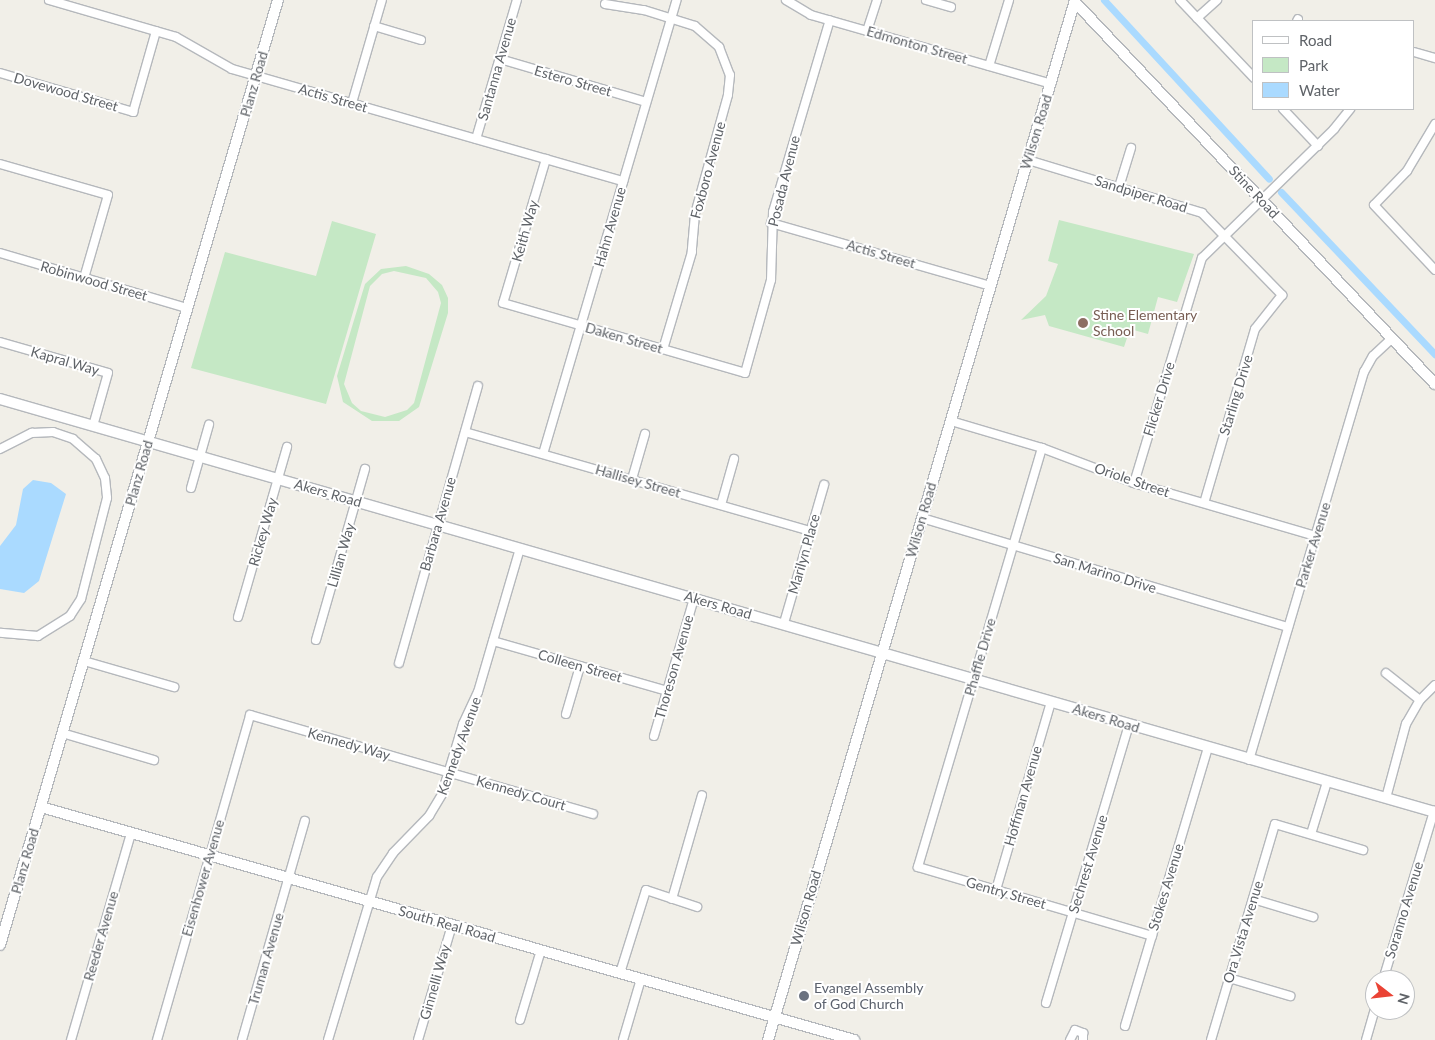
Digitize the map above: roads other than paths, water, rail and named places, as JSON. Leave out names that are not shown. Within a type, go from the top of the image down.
[{"type":"street","name":"Actis Street","points":[[49,0],[188,42],[221,64],[256,76],[623,181]]},
{"type":"street","name":"Planz Road","points":[[0,945],[3,924],[41,807],[278,0]]},
{"type":"street","points":[[352,103],[382,0]]},
{"type":"street","name":"Santanna Avenue","points":[[476,139],[517,0]]},
{"type":"street","name":"Hahn Avenue","points":[[544,454],[677,0]]},
{"type":"street","name":"Edmonton Street","points":[[786,0],[811,15],[1051,84]]},
{"type":"street","points":[[867,31],[877,0]]},
{"type":"street","points":[[926,0],[951,7]]},
{"type":"street","points":[[989,66],[1009,0]]},
{"type":"street","points":[[1180,0],[1252,76]]},
{"type":"street","points":[[1197,18],[1217,0]]},
{"type":"street","name":"Wilson Road","points":[[768,1040],[1074,1]]},
{"type":"street","name":"Stine Road","points":[[1074,1],[1434,381]]},
{"type":"street","name":"Foxboro Avenue","points":[[605,4],[672,18],[695,26],[712,38],[724,55],[730,85],[696,208],[692,252],[663,349]]},
{"type":"street","name":"Posada Avenue","points":[[745,373],[771,280],[771,223],[830,20]]},
{"type":"street","points":[[374,26],[421,40]]},
{"type":"street","name":"Dovewood Street","points":[[0,73],[133,112],[156,32]]},
{"type":"street","points":[[1415,52],[1435,58]]},
{"type":"street","name":"Estero Street","points":[[500,59],[646,102]]},
{"type":"street","points":[[1284,110],[1318,146]]},
{"type":"street","name":"Flicker Drive","points":[[1134,483],[1198,268],[1224,234],[1318,146],[1349,110]]},
{"type":"street","points":[[1434,267],[1374,206],[1407,171],[1435,124]]},
{"type":"street","points":[[1119,187],[1131,148]]},
{"type":"street","name":"Keith Way","points":[[503,303],[546,158]]},
{"type":"street","name":"Sandpiper Road","points":[[1028,160],[1192,209],[1224,234],[1282,295]]},
{"type":"street","points":[[0,164],[108,195],[84,278]]},
{"type":"street","name":"Actis Street","points":[[771,223],[991,286]]},
{"type":"street","name":"Robinwood Street","points":[[0,253],[188,308]]},
{"type":"street","name":"Starling Drive","points":[[1204,504],[1256,330],[1282,295]]},
{"type":"street","name":"Daken Street","points":[[503,303],[745,373]]},
{"type":"street","name":"Parker Avenue","points":[[1248,760],[1364,372],[1392,338]]},
{"type":"street","name":"Kapral Way","points":[[0,342],[108,373],[93,426]]},
{"type":"street","name":"Barbara Avenue","points":[[399,663],[478,386]]},
{"type":"street","name":"Akers Road","points":[[0,400],[882,652],[1248,760],[1434,811]]},
{"type":"street","name":"Oriole Street","points":[[951,421],[1042,448],[1134,483],[1315,536]]},
{"type":"street","points":[[191,488],[209,424]]},
{"type":"street","points":[[0,449],[32,433],[53,432],[73,439],[96,459],[105,478],[107,498],[81,599],[70,616],[38,636],[0,634]]},
{"type":"street","name":"Hallisey Street","points":[[465,432],[811,530]]},
{"type":"street","points":[[632,480],[645,434]]},
{"type":"street","name":"Rickey Way","points":[[238,617],[287,447]]},
{"type":"street","name":"Phaffle Drive","points":[[918,867],[1042,448]]},
{"type":"street","points":[[721,505],[734,459]]},
{"type":"street","name":"Lillian Way","points":[[316,640],[365,469]]},
{"type":"street","name":"Marilyn Place","points":[[784,624],[824,485]]},
{"type":"street","name":"San Marino Drive","points":[[922,518],[1288,628]]},
{"type":"street","name":"Kennedy Avenue","points":[[328,1040],[368,901],[384,864],[436,805],[449,772],[493,641],[520,548]]},
{"type":"street","name":"Thoreson Avenue","points":[[654,736],[694,598]]},
{"type":"street","name":"Colleen Street","points":[[493,641],[667,691]]},
{"type":"street","points":[[84,661],[174,687]]},
{"type":"street","points":[[566,714],[580,666]]},
{"type":"street","points":[[1386,673],[1420,700]]},
{"type":"street","points":[[1386,798],[1406,724],[1420,700],[1435,685]]},
{"type":"street","name":"Hoffman Avenue","points":[[996,890],[1051,702]]},
{"type":"street","name":"Kennedy Way","points":[[250,715],[449,772]]},
{"type":"street","name":"Eisenhower Avenue","points":[[157,1040],[250,715]]},
{"type":"street","name":"Sechrest Avenue","points":[[1046,1003],[1129,725]]},
{"type":"street","points":[[62,733],[154,760]]},
{"type":"street","name":"Stokes Avenue","points":[[1125,1026],[1208,748]]},
{"type":"street","name":"Kennedy Court","points":[[449,772],[593,814]]},
{"type":"street","points":[[1327,782],[1311,834],[1363,850]]},
{"type":"street","points":[[672,899],[702,795]]},
{"type":"street","name":"South Real Road","points":[[41,807],[854,1040]]},
{"type":"street","name":"Soranno Avenue","points":[[1386,970],[1434,811]]},
{"type":"street","name":"Truman Avenue","points":[[242,1040],[305,821]]},
{"type":"street","name":"Ora Vista Avenue","points":[[1211,1040],[1275,824],[1311,834]]},
{"type":"street","name":"Reeder Avenue","points":[[71,1040],[131,833]]},
{"type":"street","name":"Gentry Street","points":[[918,867],[1152,936]]},
{"type":"street","points":[[620,973],[646,890],[697,907]]},
{"type":"street","points":[[1253,899],[1313,917]]},
{"type":"street","name":"Ginnelli Way","points":[[418,1040],[452,925]]},
{"type":"street","points":[[520,1020],[541,950]]},
{"type":"street","points":[[1229,978],[1290,996]]},
{"type":"street","points":[[623,1040],[641,979]]},
{"type":"street","points":[[1366,1040],[1372,1020]]},
{"type":"street","points":[[1070,1040],[1075,1030],[1083,1033],[1085,1040]]},
{"type":"water","points":[[33,480],[51,483],[66,494],[39,581],[24,593],[0,589],[0,546],[16,525],[23,489]]},
{"type":"waterway","points":[[1104,0],[1269,179]]},
{"type":"waterway","points":[[1281,192],[1435,354]]},
{"type":"place","name":"Stine Elementary School","points":[[1083,323]]},
{"type":"place","name":"Evangel Assembly of God Church","points":[[804,996]]}]
